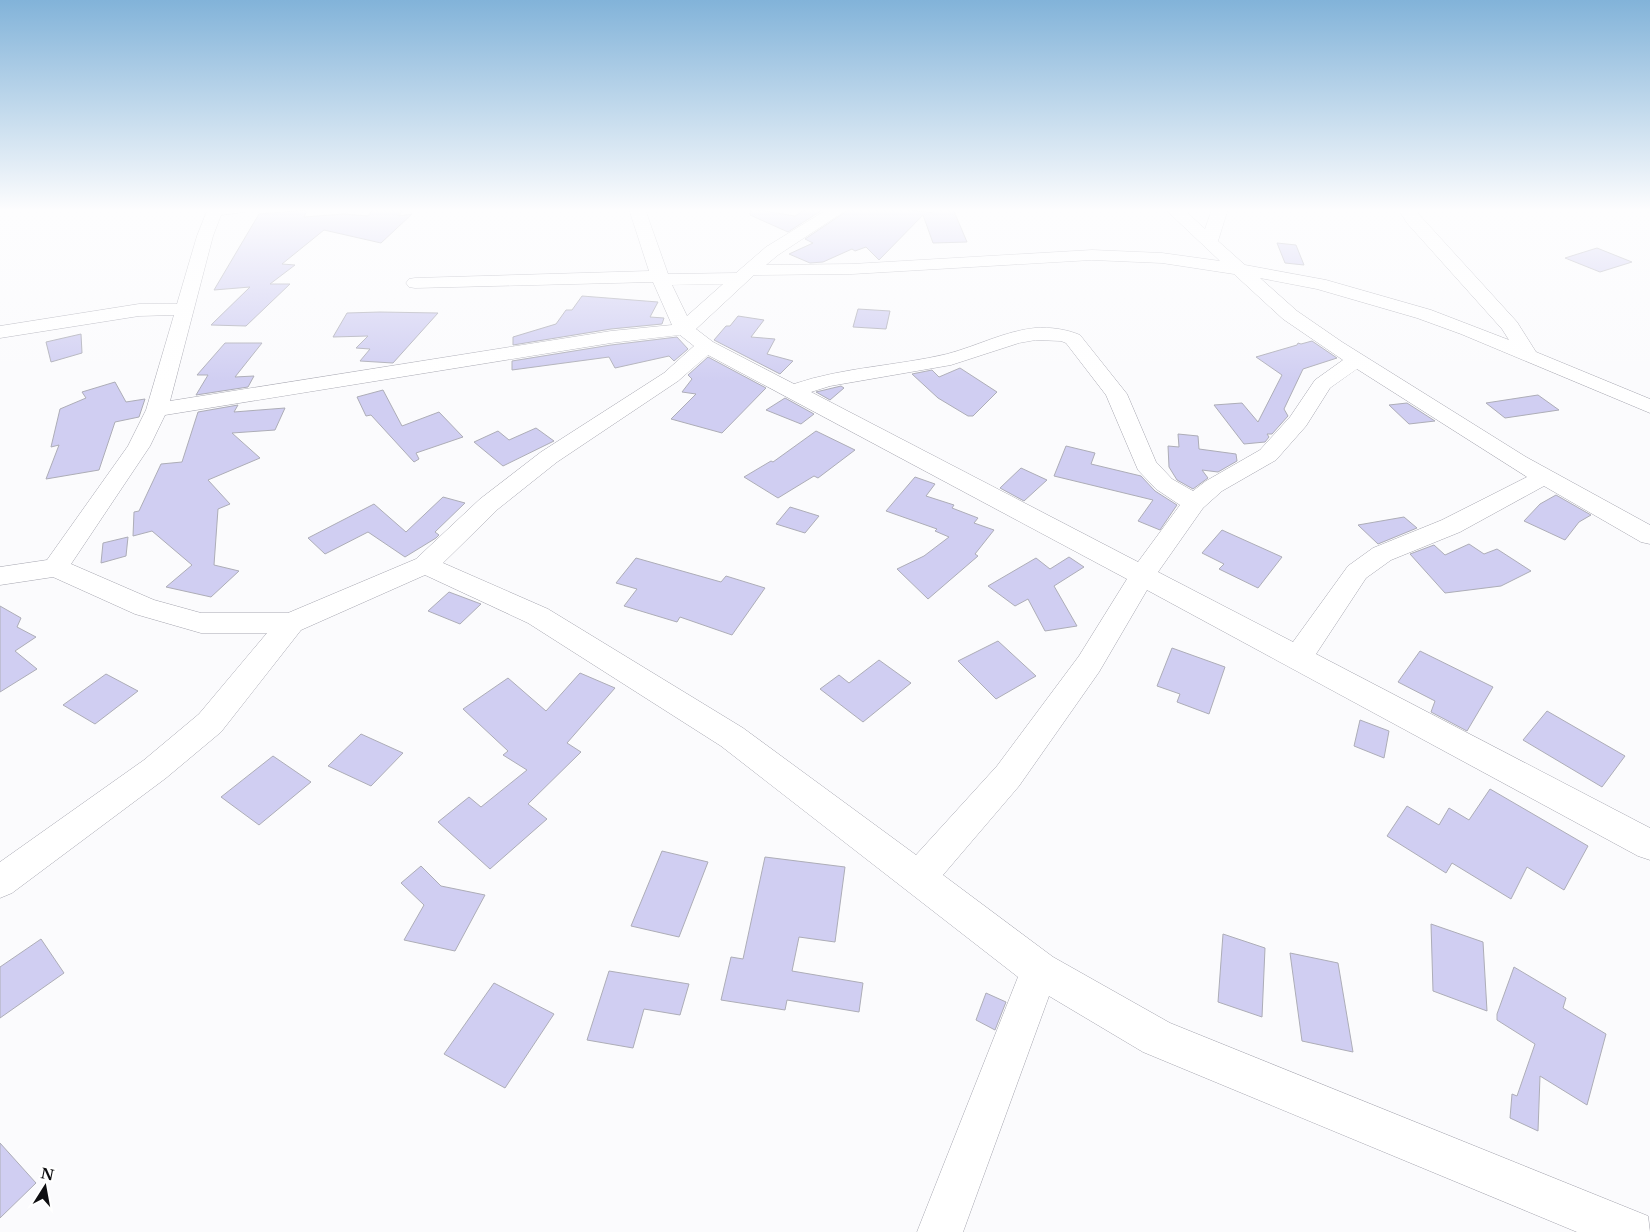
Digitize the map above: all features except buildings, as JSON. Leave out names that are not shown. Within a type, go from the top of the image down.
[{"type":"street","points":[[55,568],[139,446],[157,410],[197,266]]},
{"type":"street","points":[[656,266],[684,329],[706,346],[948,472],[1650,845]]},
{"type":"street","points":[[157,410],[591,340],[684,329],[753,266]]},
{"type":"street","points":[[415,282],[660,278],[903,266]]},
{"type":"street","points":[[1221,266],[1320,284],[1424,314],[1650,407]]},
{"type":"street","points":[[1236,266],[1290,315],[1357,360],[1544,477],[1650,536]]},
{"type":"street","points":[[1456,266],[1510,326],[1529,356]]},
{"type":"street","points":[[0,332],[139,310],[185,310]]},
{"type":"street","points":[[793,391],[826,380],[951,359],[1015,338],[1036,334],[1064,335],[1072,339],[1116,394],[1146,464],[1164,484],[1194,504]]},
{"type":"street","points":[[0,576],[55,568],[145,607],[201,623],[291,623],[425,564],[488,504],[549,457],[671,377],[706,346]]},
{"type":"street","points":[[918,878],[1008,776],[1089,664],[1142,576],[1194,504],[1214,486],[1268,455],[1298,421],[1322,384],[1357,360]]},
{"type":"street","points":[[1298,659],[1357,572],[1382,554],[1451,526],[1544,477]]},
{"type":"street","points":[[425,564],[538,616],[732,737],[1040,970],[1157,1038],[1630,1232]]},
{"type":"street","points":[[0,882],[155,769],[210,723],[291,623]]},
{"type":"street","points":[[940,1232],[1040,970]]}]
